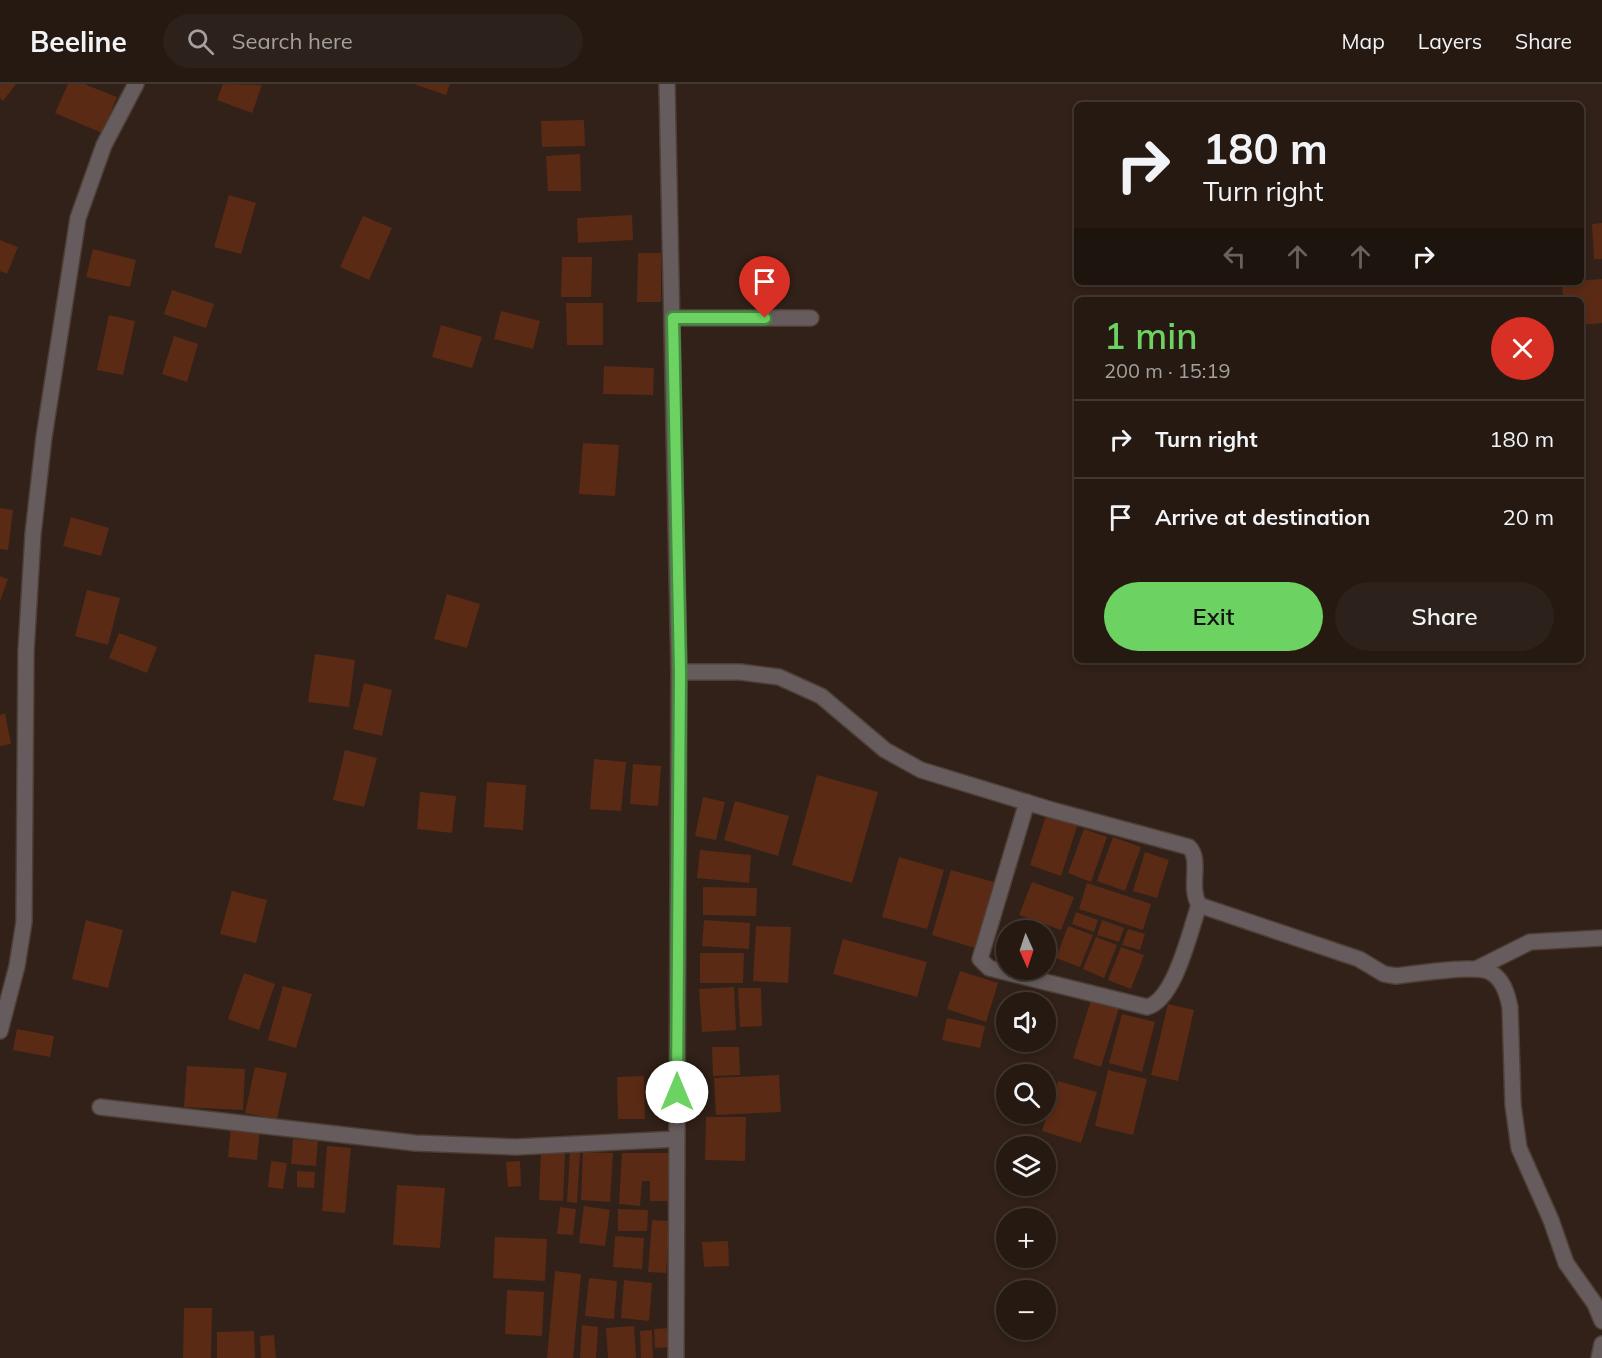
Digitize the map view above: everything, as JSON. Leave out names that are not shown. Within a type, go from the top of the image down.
[{"type":"street","points":[[0,1031],[17,966],[24,922],[26,651],[33,534],[44,437],[78,218],[104,145],[136,84]]},
{"type":"street","points":[[667,84],[680,672],[676,1358]]},
{"type":"street","points":[[673,318],[811,318]]},
{"type":"street","points":[[680,672],[740,672],[779,677],[799,684],[821,696],[885,750],[903,762],[1027,802],[1189,847],[1195,857],[1193,888],[1199,905],[1168,991],[1158,1003],[1147,1007],[989,968],[980,959],[1027,802]]},
{"type":"street","points":[[1199,905],[1359,959],[1384,974],[1396,976],[1476,969],[1489,971],[1507,992],[1513,1105],[1519,1148],[1551,1220],[1566,1263],[1595,1304],[1602,1321]]},
{"type":"street","points":[[1476,969],[1530,942],[1602,938]]},
{"type":"street","points":[[100,1107],[415,1143],[516,1147],[677,1139]]},
{"type":"street","points":[[1599,1358],[1602,1344]]},
{"type":"building","points":[[0,84],[16,84],[3,101],[0,98]]},
{"type":"building","points":[[68,84],[84,84],[117,97],[102,133],[55,113]]},
{"type":"building","points":[[223,84],[262,85],[252,113],[217,100]]},
{"type":"building","points":[[414,84],[450,84],[446,95]]},
{"type":"building","points":[[584,120],[585,146],[542,147],[541,121]]},
{"type":"building","points":[[580,154],[581,191],[548,191],[546,156]]},
{"type":"building","points":[[229,195],[256,203],[241,254],[214,247]]},
{"type":"building","points":[[632,215],[633,240],[578,243],[577,218]]},
{"type":"building","points":[[363,216],[392,228],[369,280],[340,267]]},
{"type":"building","points":[[1602,223],[1602,259],[1594,259],[1592,224]]},
{"type":"building","points":[[0,240],[18,247],[7,274],[0,271]]},
{"type":"building","points":[[93,249],[136,260],[130,287],[86,277]]},
{"type":"building","points":[[638,253],[661,253],[661,302],[637,302]]},
{"type":"building","points":[[562,257],[592,257],[591,297],[561,297]]},
{"type":"building","points":[[1602,279],[1602,323],[1584,325],[1584,297],[1563,297],[1562,285],[1584,285],[1584,280]]},
{"type":"building","points":[[172,290],[214,304],[206,328],[164,314]]},
{"type":"building","points":[[566,303],[603,303],[603,345],[567,345]]},
{"type":"building","points":[[501,311],[540,321],[533,349],[494,339]]},
{"type":"building","points":[[109,315],[135,321],[123,375],[97,370]]},
{"type":"building","points":[[441,325],[482,337],[472,368],[432,357]]},
{"type":"building","points":[[174,336],[198,344],[187,382],[162,374]]},
{"type":"building","points":[[604,366],[654,368],[653,395],[603,394]]},
{"type":"building","points":[[583,443],[619,445],[615,496],[579,494]]},
{"type":"building","points":[[0,508],[13,510],[8,550],[0,549]]},
{"type":"building","points":[[71,517],[109,528],[101,556],[63,546]]},
{"type":"building","points":[[0,576],[8,579],[0,601]]},
{"type":"building","points":[[87,590],[120,598],[108,645],[75,636]]},
{"type":"building","points":[[447,594],[480,604],[467,648],[434,639]]},
{"type":"building","points":[[119,633],[157,647],[147,673],[109,658]]},
{"type":"building","points":[[315,654],[355,660],[349,707],[308,702]]},
{"type":"building","points":[[364,683],[392,690],[382,736],[353,729]]},
{"type":"building","points":[[5,713],[11,744],[0,746],[0,715]]},
{"type":"building","points":[[345,750],[377,758],[364,807],[333,800]]},
{"type":"building","points":[[594,759],[626,762],[621,811],[590,809]]},
{"type":"building","points":[[633,764],[661,766],[658,806],[630,804]]},
{"type":"building","points":[[817,775],[878,792],[852,883],[792,865]]},
{"type":"building","points":[[487,782],[526,785],[523,830],[484,827]]},
{"type":"building","points":[[420,792],[456,796],[452,833],[417,829]]},
{"type":"building","points":[[703,797],[725,802],[716,840],[695,836]]},
{"type":"building","points":[[735,801],[789,816],[778,856],[724,840]]},
{"type":"building","points":[[1048,810],[1079,820],[1061,876],[1030,865]]},
{"type":"building","points":[[1084,829],[1107,837],[1091,882],[1068,873]]},
{"type":"building","points":[[1113,837],[1141,847],[1125,891],[1097,881]]},
{"type":"building","points":[[700,850],[751,855],[749,883],[697,878]]},
{"type":"building","points":[[1145,852],[1169,860],[1157,898],[1133,891]]},
{"type":"building","points":[[899,857],[944,870],[927,929],[882,917]]},
{"type":"building","points":[[951,870],[994,882],[975,948],[932,935]]},
{"type":"building","points":[[1032,882],[1074,897],[1061,930],[1056,928],[1056,920],[1033,920],[1019,915]]},
{"type":"building","points":[[1087,883],[1151,904],[1143,930],[1079,909]]},
{"type":"building","points":[[703,887],[757,888],[756,916],[703,915]]},
{"type":"building","points":[[232,891],[267,900],[256,943],[220,934]]},
{"type":"building","points":[[1076,912],[1098,920],[1094,932],[1072,924]]},
{"type":"building","points":[[86,920],[123,930],[108,988],[72,979]]},
{"type":"building","points":[[704,920],[750,923],[749,949],[702,946]]},
{"type":"building","points":[[1102,920],[1124,928],[1119,942],[1097,935]]},
{"type":"building","points":[[756,926],[791,927],[788,983],[753,981]]},
{"type":"building","points":[[1068,926],[1093,935],[1080,967],[1056,958]]},
{"type":"building","points":[[1128,929],[1145,934],[1140,950],[1122,945]]},
{"type":"building","points":[[1096,937],[1117,945],[1104,978],[1083,969]]},
{"type":"building","points":[[843,939],[927,962],[917,997],[833,974]]},
{"type":"building","points":[[1121,947],[1144,955],[1131,989],[1108,980]]},
{"type":"building","points":[[700,953],[744,953],[743,983],[700,983]]},
{"type":"building","points":[[960,971],[998,983],[986,1022],[947,1009]]},
{"type":"building","points":[[244,973],[275,984],[259,1030],[228,1019]]},
{"type":"building","points":[[283,986],[312,994],[296,1048],[268,1040]]},
{"type":"building","points":[[734,987],[736,1030],[702,1032],[699,989]]},
{"type":"building","points":[[738,988],[761,988],[762,1026],[740,1027]]},
{"type":"building","points":[[1091,1000],[1119,1008],[1101,1067],[1073,1058]]},
{"type":"building","points":[[1168,1004],[1194,1010],[1178,1081],[1151,1075]]},
{"type":"building","points":[[1122,1014],[1155,1022],[1142,1072],[1109,1063]]},
{"type":"building","points":[[947,1018],[985,1026],[980,1048],[942,1040]]},
{"type":"building","points":[[17,1029],[54,1036],[50,1057],[13,1050]]},
{"type":"building","points":[[712,1047],[739,1047],[740,1075],[713,1076]]},
{"type":"building","points":[[187,1066],[245,1069],[243,1110],[184,1107]]},
{"type":"building","points":[[255,1067],[287,1073],[277,1119],[245,1113]]},
{"type":"building","points":[[1108,1070],[1147,1079],[1133,1135],[1095,1126]]},
{"type":"building","points":[[779,1075],[781,1112],[716,1115],[714,1078]]},
{"type":"building","points":[[644,1076],[645,1119],[618,1119],[617,1077]]},
{"type":"building","points":[[1058,1081],[1097,1092],[1081,1143],[1042,1131],[1044,1124],[1056,1124]]},
{"type":"building","points":[[706,1117],[746,1117],[745,1161],[705,1160]]},
{"type":"building","points":[[231,1126],[260,1129],[257,1160],[228,1157]]},
{"type":"building","points":[[293,1139],[318,1141],[316,1166],[291,1164]]},
{"type":"building","points":[[327,1146],[351,1148],[345,1213],[322,1211]]},
{"type":"building","points":[[541,1151],[565,1153],[563,1201],[539,1200]]},
{"type":"building","points":[[570,1152],[580,1153],[577,1203],[567,1202]]},
{"type":"building","points":[[583,1152],[613,1153],[610,1202],[581,1200]]},
{"type":"building","points":[[622,1153],[673,1153],[672,1201],[650,1201],[650,1181],[642,1181],[640,1206],[619,1204]]},
{"type":"building","points":[[271,1161],[287,1163],[283,1189],[268,1187]]},
{"type":"building","points":[[520,1161],[521,1186],[508,1187],[506,1162]]},
{"type":"building","points":[[297,1171],[315,1172],[314,1188],[297,1187]]},
{"type":"building","points":[[397,1185],[445,1188],[440,1248],[393,1245]]},
{"type":"building","points":[[584,1206],[610,1210],[605,1246],[579,1243]]},
{"type":"building","points":[[560,1207],[576,1209],[573,1235],[557,1234]]},
{"type":"building","points":[[618,1209],[648,1210],[647,1231],[618,1231]]},
{"type":"building","points":[[652,1220],[670,1221],[666,1273],[648,1272]]},
{"type":"building","points":[[615,1236],[644,1238],[642,1269],[613,1267]]},
{"type":"building","points":[[495,1237],[547,1239],[545,1281],[493,1278]]},
{"type":"building","points":[[728,1241],[729,1266],[704,1267],[702,1242]]},
{"type":"building","points":[[555,1271],[581,1274],[573,1358],[547,1358]]},
{"type":"building","points":[[589,1278],[617,1281],[614,1319],[585,1316]]},
{"type":"building","points":[[624,1280],[652,1283],[649,1321],[621,1318]]},
{"type":"building","points":[[507,1290],[544,1292],[542,1336],[505,1334]]},
{"type":"building","points":[[184,1308],[212,1308],[211,1358],[183,1358]]},
{"type":"building","points":[[582,1325],[598,1327],[596,1358],[580,1358]]},
{"type":"building","points":[[634,1326],[636,1358],[608,1358],[606,1328]]},
{"type":"building","points":[[670,1328],[671,1347],[655,1348],[654,1329]]},
{"type":"building","points":[[652,1330],[653,1358],[641,1358],[640,1331]]},
{"type":"building","points":[[254,1331],[255,1358],[217,1358],[217,1332]]},
{"type":"building","points":[[274,1335],[276,1358],[261,1358],[260,1336]]},
{"type":"route","points":[[677,1092],[680,672],[673,318],[765,318]]}]
